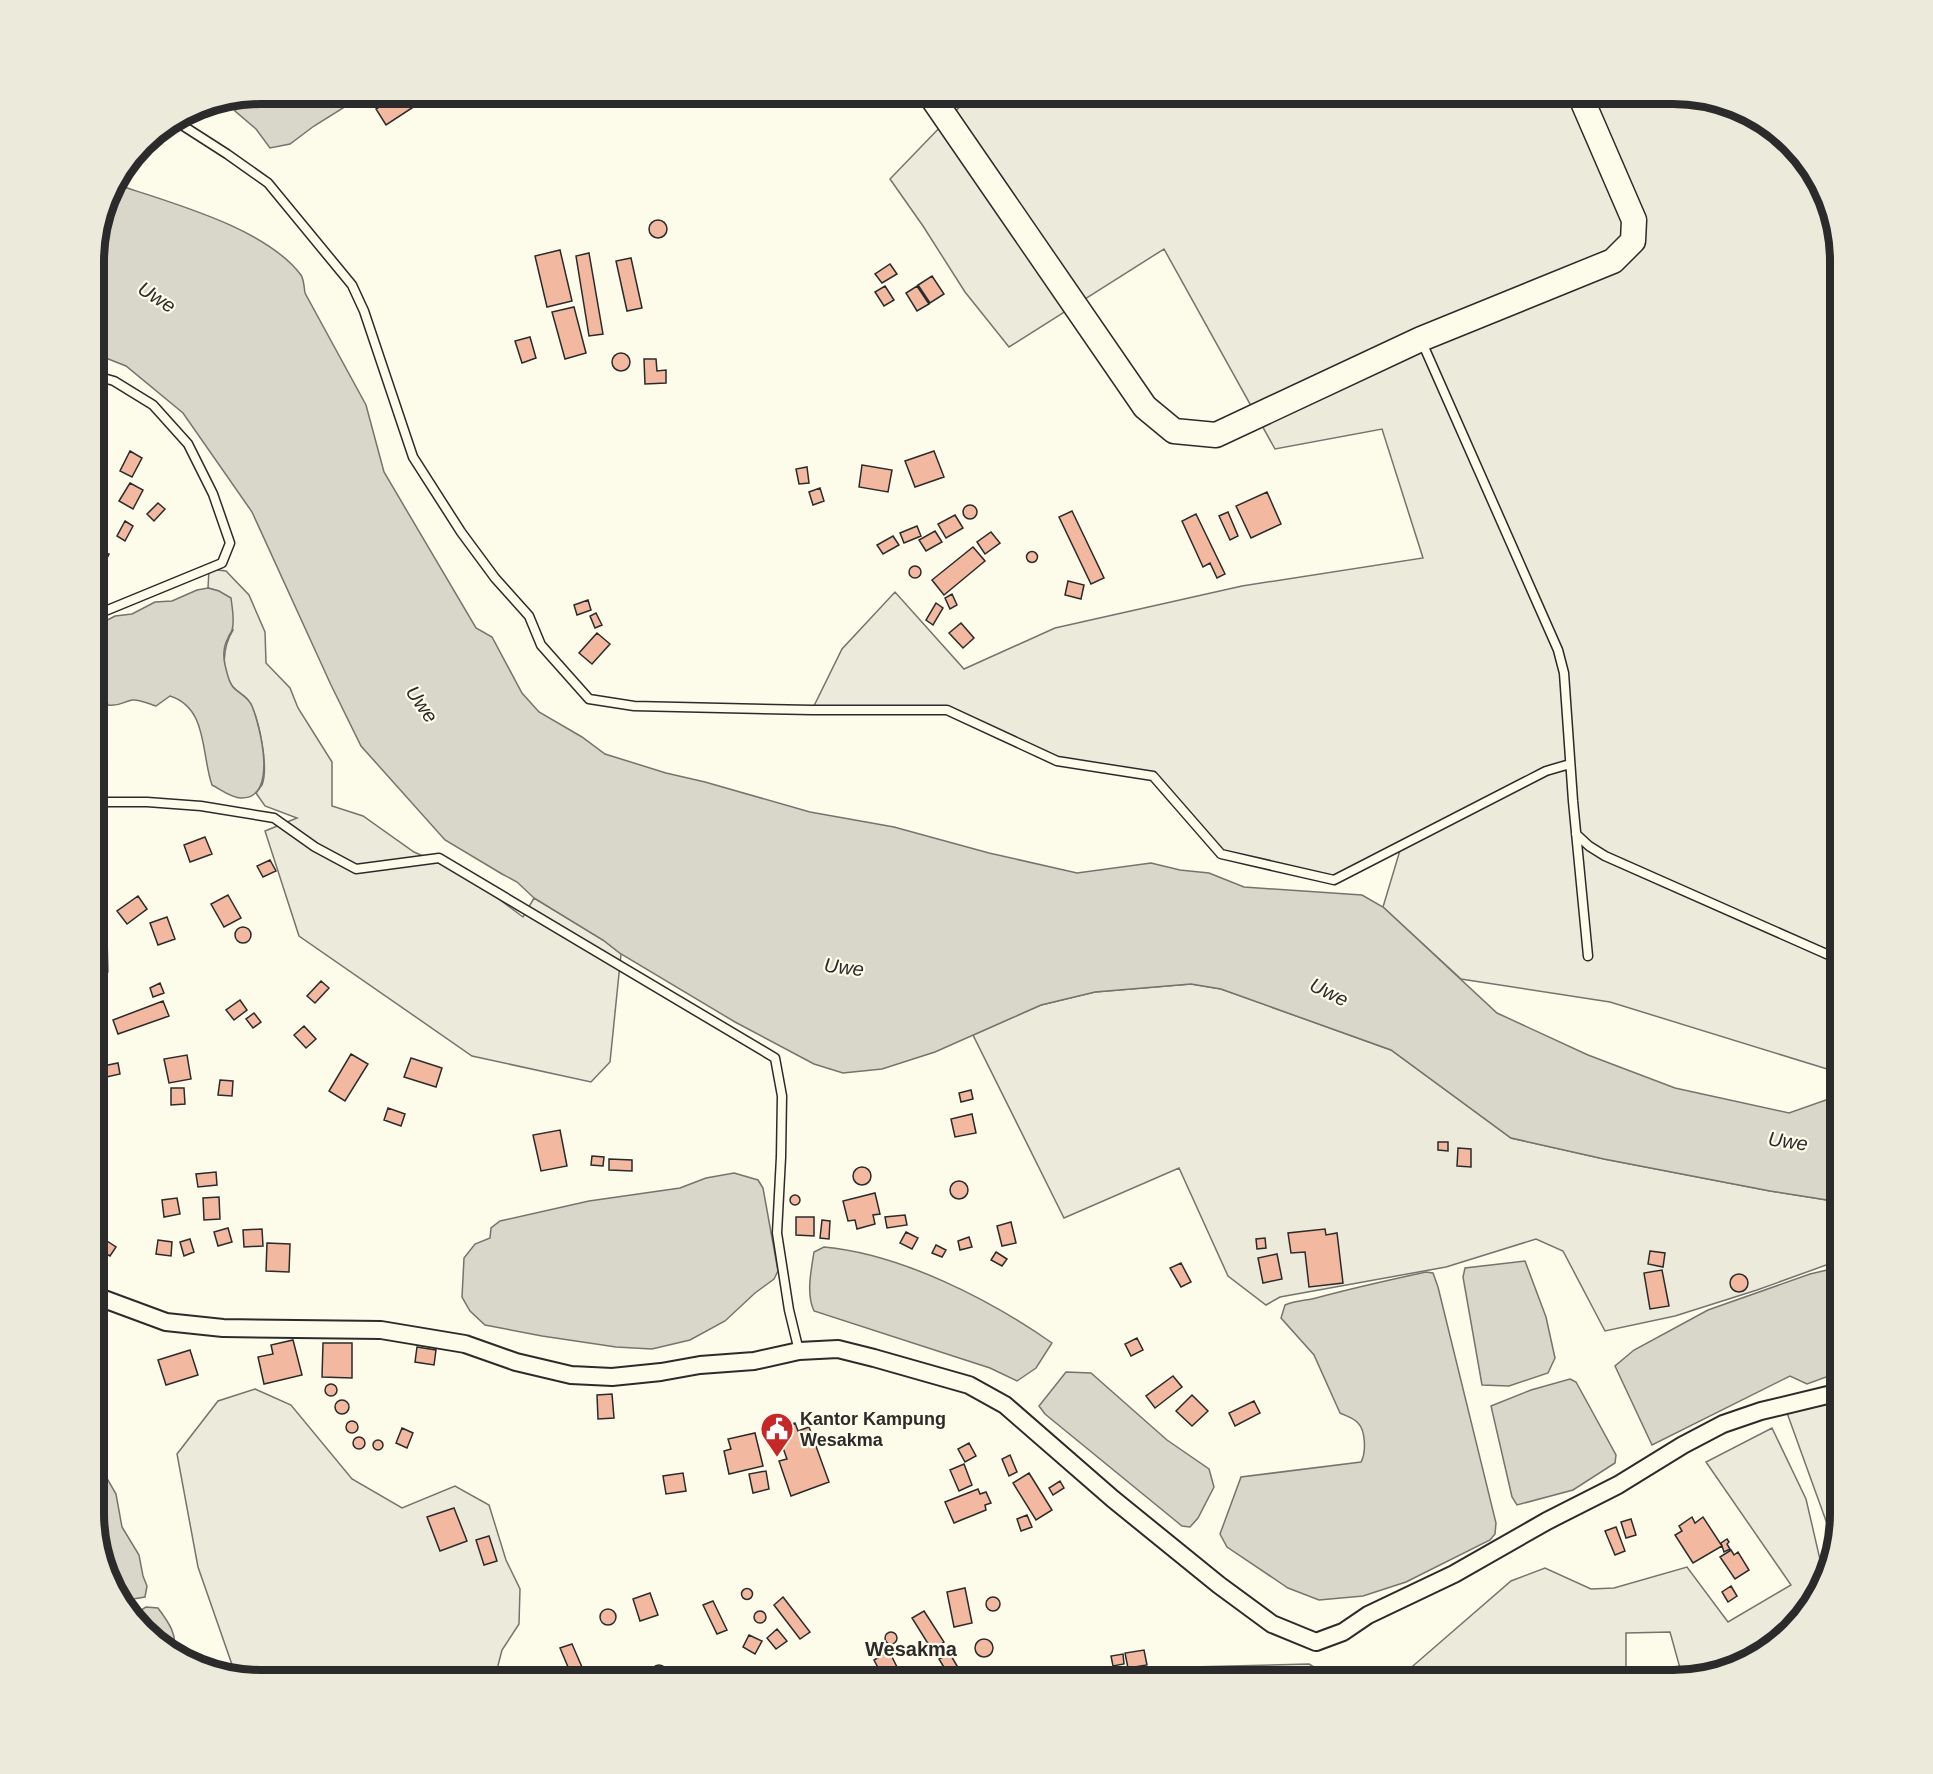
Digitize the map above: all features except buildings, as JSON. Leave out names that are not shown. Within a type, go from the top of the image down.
[{"type":"main road","points":[[937,104],[1145,407],[1174,432],[1216,435],[1421,339],[1613,261],[1633,241],[1634,220],[1584,104]]},
{"type":"street","points":[[104,1299],[166,1322],[223,1328],[381,1330],[465,1344],[516,1362],[571,1375],[612,1377],[700,1365],[754,1361],[799,1351],[838,1349],[969,1385],[1005,1405],[1113,1499],[1220,1586],[1272,1624],[1316,1642],[1343,1632],[1368,1616],[1454,1574],[1547,1521],[1618,1485],[1683,1445],[1723,1424],[1761,1411],[1830,1394]]},
{"type":"lane","points":[[181,125],[227,153],[268,183],[352,285],[364,311],[413,457],[461,532],[495,578],[528,616],[541,645],[589,699],[634,706],[947,710],[1057,761],[1153,776],[1221,854],[1334,880],[1546,771],[1570,764]]},
{"type":"lane","points":[[1421,339],[1558,650],[1565,680],[1570,764],[1588,956]]},
{"type":"lane","points":[[104,378],[114,381],[153,405],[188,444],[213,494],[230,543],[222,563],[104,611]]},
{"type":"lane","points":[[104,802],[201,806],[274,818],[315,847],[356,869],[439,858],[775,1058],[782,1096],[777,1233],[789,1310],[799,1351]]},
{"type":"lane","points":[[1576,834],[1605,856],[1830,955]]},
{"type":"shaded area","points":[[962,104],[1683,104],[1733,115],[1760,130],[1784,149],[1809,182],[1818,200],[1829,250],[1830,1070],[1610,1002],[1461,979],[1383,907],[1401,847],[1334,880],[1221,854],[1153,776],[1057,761],[947,710],[812,710],[842,649],[895,592],[964,669],[1055,628],[1242,586],[1423,558],[1382,429],[1275,449],[1164,249],[1009,347],[965,292],[890,179]]},
{"type":"shaded area","points":[[209,569],[226,571],[249,595],[265,632],[266,663],[290,688],[298,708],[332,762],[332,806],[363,816],[414,852],[468,876],[523,917],[534,898],[603,940],[621,954],[610,1062],[591,1082],[472,1056],[299,936],[265,831],[297,818],[265,806],[256,793],[264,777],[264,755],[260,731],[250,703],[233,687],[226,674],[225,651],[233,630],[219,591],[208,588]]},
{"type":"shaded area","points":[[1191,984],[1221,989],[1391,1050],[1511,1138],[1604,1159],[1830,1200],[1830,1264],[1675,1316],[1605,1331],[1563,1251],[1536,1239],[1446,1267],[1280,1297],[1266,1305],[1228,1276],[1179,1168],[1064,1218],[973,1035],[1041,1005],[1095,992]]},
{"type":"shaded area","points":[[1830,1386],[1829,1528],[1782,1399]]},
{"type":"shaded area","points":[[255,1389],[291,1405],[352,1479],[402,1508],[455,1486],[489,1505],[506,1560],[520,1589],[519,1624],[502,1650],[497,1670],[260,1670],[233,1668],[198,1567],[177,1454],[218,1401]]},
{"type":"shaded area","points":[[1772,1428],[1806,1499],[1821,1564],[1818,1574],[1809,1592],[1791,1617],[1760,1644],[1733,1659],[1713,1665],[1680,1670],[1670,1632],[1626,1633],[1626,1670],[1408,1670],[1511,1581],[1545,1568],[1591,1589],[1614,1588],[1687,1567],[1728,1622],[1791,1585],[1706,1462]]},
{"type":"shaded area","points":[[1309,1664],[1319,1670],[1179,1670],[1190,1667]]},
{"type":"water","points":[[349,104],[290,144],[270,148],[256,129],[235,111],[234,106],[240,105]]},
{"type":"water","name":"Uwe","points":[[122,186],[187,208],[240,230],[285,258],[301,275],[305,293],[366,405],[384,472],[476,628],[492,637],[522,693],[539,712],[582,737],[605,754],[810,812],[894,827],[989,853],[1077,873],[1151,863],[1180,870],[1209,873],[1244,887],[1362,895],[1383,907],[1497,1013],[1588,1055],[1675,1088],[1789,1113],[1830,1099],[1830,1200],[1604,1159],[1511,1138],[1391,1050],[1221,989],[1191,984],[1095,992],[1041,1005],[935,1052],[882,1069],[843,1073],[814,1064],[735,1022],[621,954],[603,940],[534,898],[517,882],[445,840],[361,746],[252,512],[183,413],[126,366],[104,357],[105,240],[115,200]]},
{"type":"water","points":[[208,588],[231,598],[233,622],[224,648],[225,665],[231,685],[252,706],[259,729],[264,760],[260,787],[253,795],[241,798],[212,785],[197,721],[182,702],[170,696],[156,706],[135,700],[118,705],[108,705],[105,697],[104,622],[115,616],[132,614],[155,602],[172,601],[197,590]]},
{"type":"water","points":[[104,935],[107,938],[108,972],[104,977]]},
{"type":"water","points":[[734,1173],[758,1180],[763,1188],[778,1271],[774,1279],[725,1321],[690,1340],[652,1349],[616,1347],[542,1336],[485,1325],[470,1311],[462,1297],[464,1258],[475,1244],[490,1238],[491,1228],[500,1221],[589,1201],[680,1188],[706,1178]]},
{"type":"water","points":[[824,1247],[853,1251],[883,1259],[943,1281],[1001,1310],[1052,1343],[1036,1368],[1017,1381],[990,1368],[814,1311],[810,1297],[810,1282],[814,1252]]},
{"type":"water","points":[[1525,1261],[1546,1317],[1555,1358],[1548,1373],[1509,1386],[1482,1385],[1463,1277],[1465,1268]]},
{"type":"water","points":[[1830,1269],[1830,1376],[1807,1384],[1790,1376],[1652,1445],[1615,1366],[1634,1350],[1708,1310],[1810,1274]]},
{"type":"water","points":[[1426,1272],[1433,1273],[1438,1287],[1496,1523],[1495,1534],[1490,1540],[1406,1582],[1363,1596],[1319,1600],[1288,1588],[1227,1547],[1220,1534],[1241,1477],[1361,1462],[1363,1458],[1364,1442],[1361,1427],[1354,1420],[1340,1413],[1314,1355],[1281,1318],[1285,1305]]},
{"type":"water","points":[[1066,1372],[1091,1373],[1167,1440],[1209,1469],[1214,1487],[1198,1518],[1190,1527],[1182,1526],[1045,1414],[1039,1406]]},
{"type":"water","points":[[1570,1379],[1576,1382],[1616,1455],[1615,1463],[1573,1490],[1517,1505],[1512,1497],[1491,1406],[1531,1390]]},
{"type":"water","points":[[104,1471],[116,1494],[122,1527],[139,1555],[147,1586],[145,1597],[129,1600],[115,1574],[104,1524]]},
{"type":"water","points":[[146,1607],[158,1608],[168,1623],[174,1645],[149,1625],[138,1612]]},
{"type":"place","name":"Kantor Kampung Wesakma","points":[[777,1458]]},
{"type":"district","name":"Wesakma","points":[[911,1649]]}]
